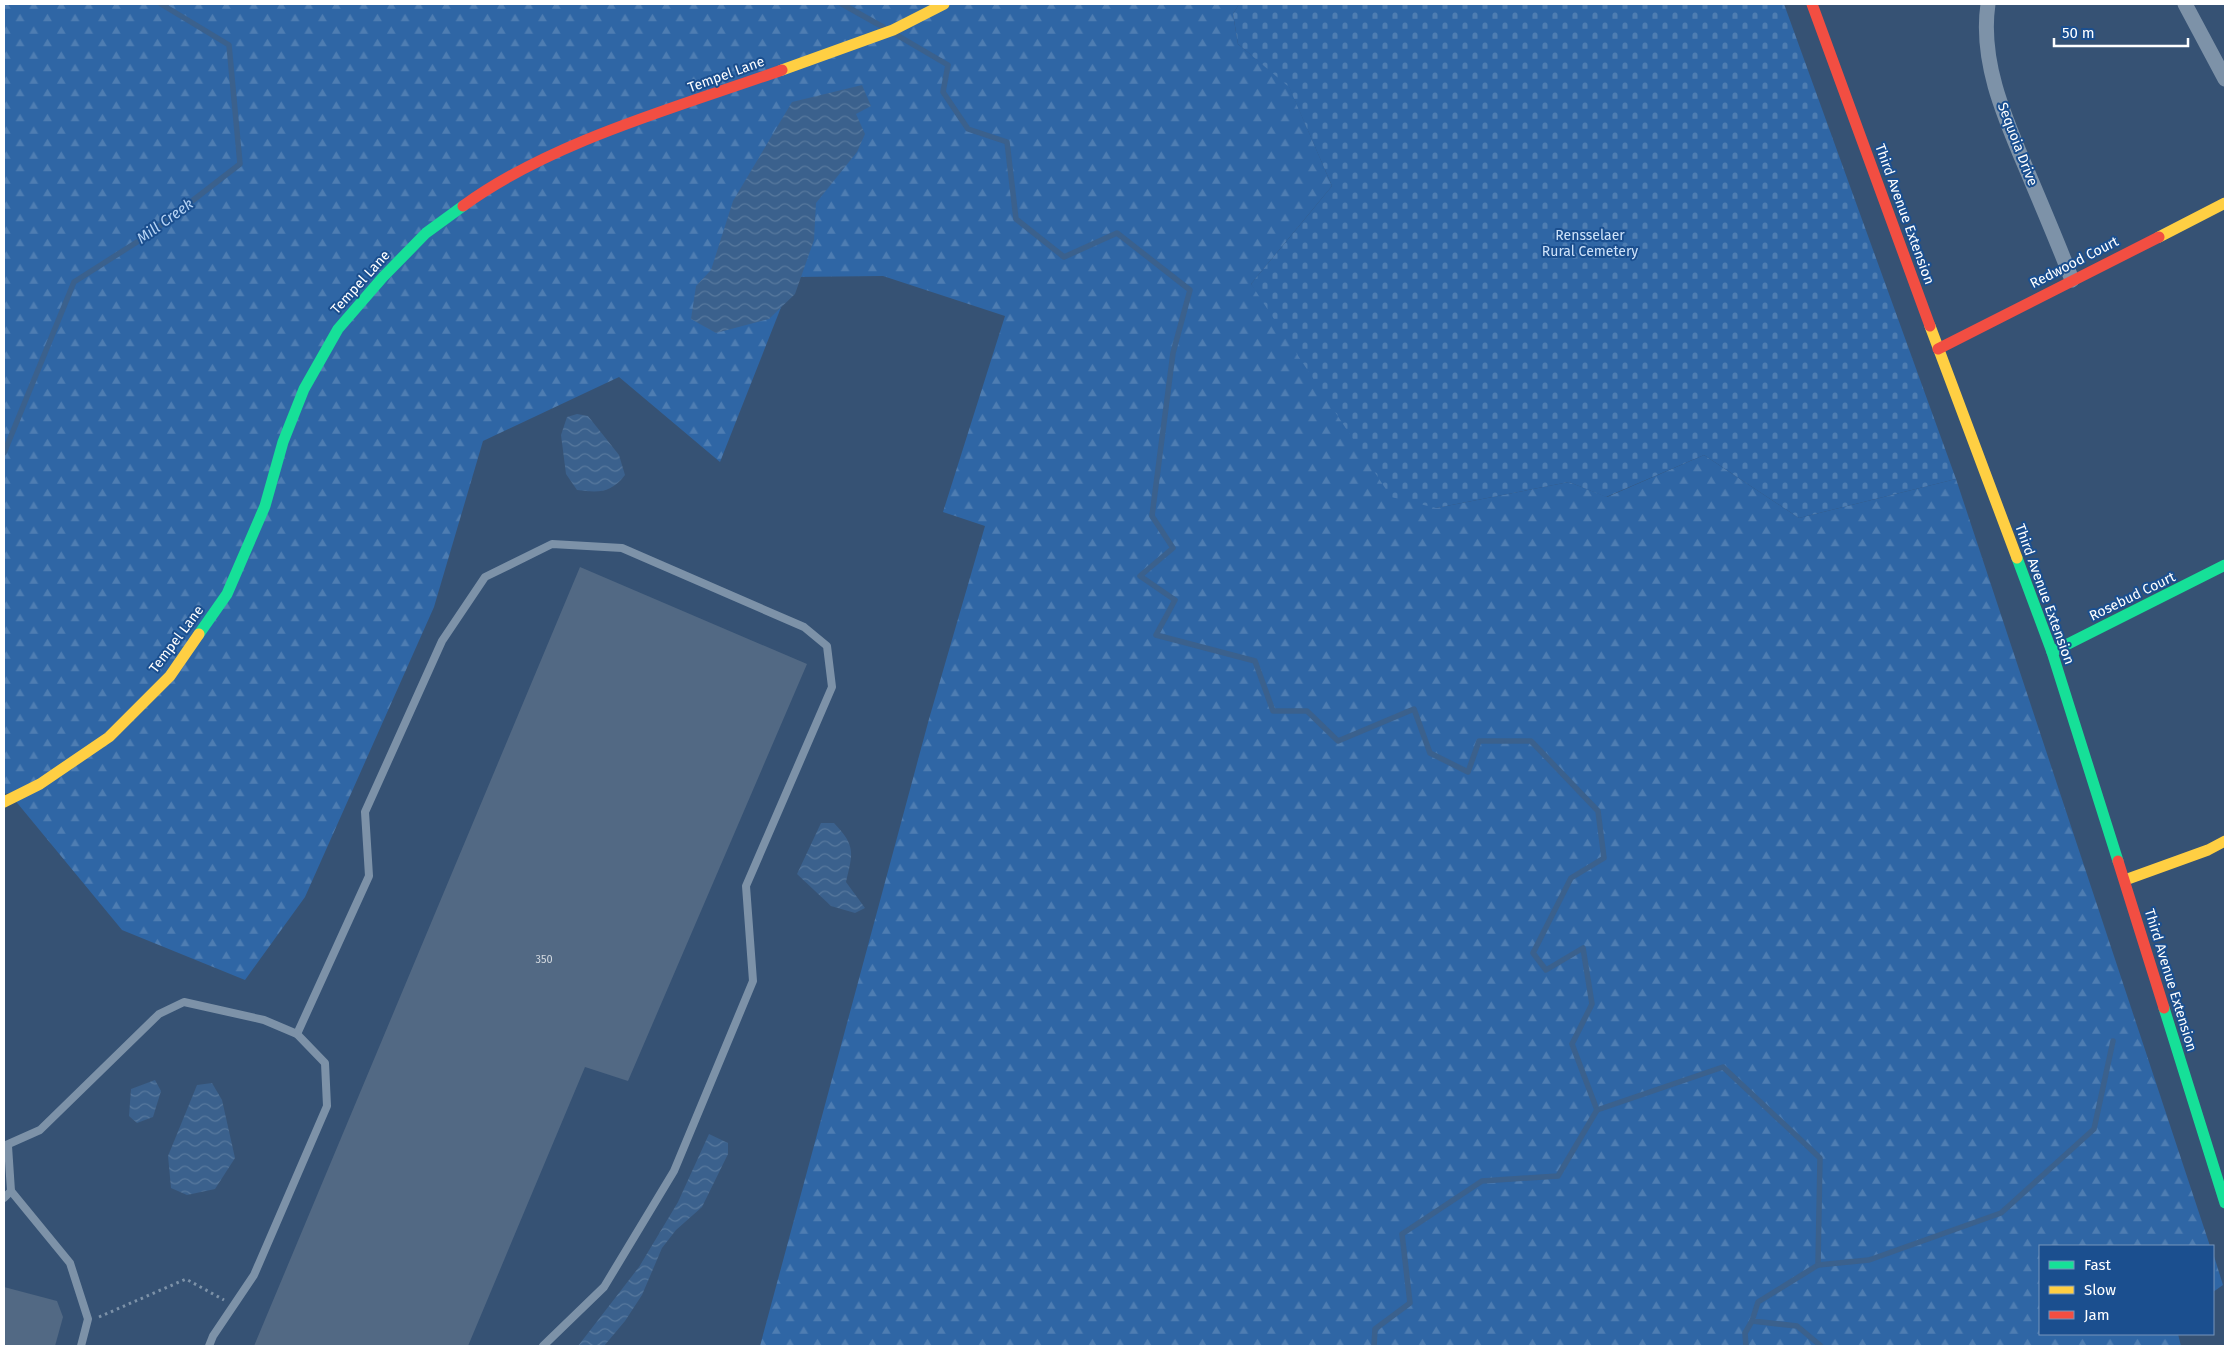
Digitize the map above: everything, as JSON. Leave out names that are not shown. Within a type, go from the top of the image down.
[{"type":"street","name":"Tempel Lane","points":[[4,802],[40,784],[110,737],[170,676],[227,594],[265,506],[283,442],[304,389],[338,329],[383,277],[426,233],[488,188],[585,140],[893,30],[944,4]]},
{"type":"street","name":"Third Avenue Extension","points":[[1812,4],[1938,349],[2052,652],[2225,1203]]},
{"type":"street","name":"Sequoia Drive","points":[[1988,4],[1985,22],[1986,40],[1993,78],[2016,144],[2072,280]]},
{"type":"street","points":[[2185,4],[2225,79]]},
{"type":"street","name":"Redwood Court","points":[[1938,349],[2225,203]]},
{"type":"street","name":"Rosebud Court","points":[[2052,652],[2225,565]]},
{"type":"street","points":[[2125,880],[2225,842]]},
{"type":"lane","points":[[297,1034],[369,876],[365,812],[442,641],[485,577],[552,544],[622,548],[804,627],[826,646],[832,687],[746,886],[753,981],[674,1171],[604,1288],[543,1346]]},
{"type":"lane","points":[[81,1346],[88,1319],[70,1263],[11,1191],[6,1146],[40,1130],[159,1014],[184,1002],[264,1020],[297,1034],[325,1063],[327,1106],[254,1274],[213,1336],[209,1346]]},
{"type":"lane","points":[[4,1198],[11,1191]]},
{"type":"path","points":[[87,1322],[186,1279],[233,1305]]},
{"type":"green space","points":[[4,4],[1239,4],[1233,14],[1238,44],[1289,86],[1332,186],[1251,284],[1436,508],[1569,482],[1607,497],[1704,455],[1799,518],[1956,479],[2210,1245],[2039,1245],[2039,1335],[2178,1335],[2181,1346],[760,1346],[929,719],[985,526],[943,512],[1005,316],[883,276],[793,277],[720,462],[619,377],[483,441],[434,607],[305,897],[245,980],[122,930],[9,793],[4,794]]},
{"type":"green space","name":"Rensselaer Rural Cemetery","points":[[1239,4],[1784,4],[1956,479],[1799,518],[1704,455],[1606,497],[1569,482],[1436,508],[1391,497],[1251,284],[1332,186],[1289,87],[1238,44],[1233,14]]},
{"type":"green space","points":[[2214,1256],[2223,1285],[2214,1291]]},
{"type":"water","points":[[862,85],[871,106],[856,114],[865,134],[857,152],[816,203],[814,240],[795,294],[769,319],[716,333],[691,319],[696,286],[711,270],[733,201],[792,102]]},
{"type":"water","points":[[577,414],[588,416],[619,455],[625,475],[615,485],[604,490],[577,490],[566,474],[561,435],[567,417]]},
{"type":"water","points":[[821,823],[834,823],[849,844],[851,857],[846,882],[865,908],[855,913],[831,906],[797,874]]},
{"type":"water","points":[[155,1080],[161,1091],[153,1117],[137,1123],[129,1116],[131,1089]]},
{"type":"water","points":[[212,1083],[222,1100],[235,1158],[215,1189],[187,1195],[171,1188],[168,1156],[197,1085]]},
{"type":"water","points":[[709,1134],[728,1143],[728,1154],[702,1207],[676,1230],[662,1248],[642,1295],[625,1321],[604,1346],[578,1346],[639,1267],[678,1202]]},
{"type":"building","points":[[580,567],[807,664],[628,1081],[585,1067],[468,1346],[254,1346]]},
{"type":"building","points":[[4,1287],[57,1301],[63,1317],[55,1346],[4,1346]]},
{"type":"waterway","name":"Mill Creek","points":[[4,453],[74,282],[148,235],[240,164],[229,45],[161,4]]},
{"type":"waterway","points":[[842,4],[883,27]]},
{"type":"waterway","points":[[895,34],[948,65],[943,92],[968,129],[1007,142],[1016,219],[1064,257],[1117,233],[1190,290],[1173,353],[1152,516],[1173,548],[1140,576],[1175,600],[1156,635],[1255,661],[1273,711],[1307,711],[1338,741],[1414,709],[1430,753],[1468,772],[1479,741],[1531,741],[1598,811],[1604,858],[1571,878],[1533,953],[1546,970],[1583,948],[1592,1004],[1572,1044],[1597,1110],[1723,1067],[1820,1158],[1818,1265],[1758,1302],[1752,1321],[1797,1326],[1821,1346]]},
{"type":"waterway","points":[[1818,1265],[1869,1260],[2001,1213],[2094,1129],[2113,1041]]},
{"type":"waterway","points":[[1374,1346],[1375,1329],[1410,1303],[1402,1234],[1482,1181],[1558,1176],[1597,1110]]},
{"type":"waterway","points":[[1746,1346],[1745,1333],[1752,1321]]},
{"type":"traffic: fast","points":[[199,634],[227,594],[265,506],[283,442],[304,389],[338,329],[383,277],[426,233],[463,206]]},
{"type":"traffic: fast","points":[[2017,558],[2052,652],[2118,861]]},
{"type":"traffic: fast","points":[[2052,652],[2225,565]]},
{"type":"traffic: fast","points":[[2164,1008],[2225,1203]]},
{"type":"traffic: slow","points":[[782,70],[893,30],[944,4]]},
{"type":"traffic: slow","points":[[2159,237],[2225,203]]},
{"type":"traffic: slow","points":[[1930,326],[2017,558]]},
{"type":"traffic: slow","points":[[4,802],[40,784],[109,737],[170,676],[199,634]]},
{"type":"traffic: slow","points":[[2125,880],[2208,850],[2225,841]]},
{"type":"traffic: jam","points":[[1812,4],[1930,326]]},
{"type":"traffic: jam","points":[[463,206],[498,183],[576,144],[659,112],[782,70]]},
{"type":"traffic: jam","points":[[1938,349],[2159,237]]},
{"type":"traffic: jam","points":[[2118,861],[2164,1008]]}]
